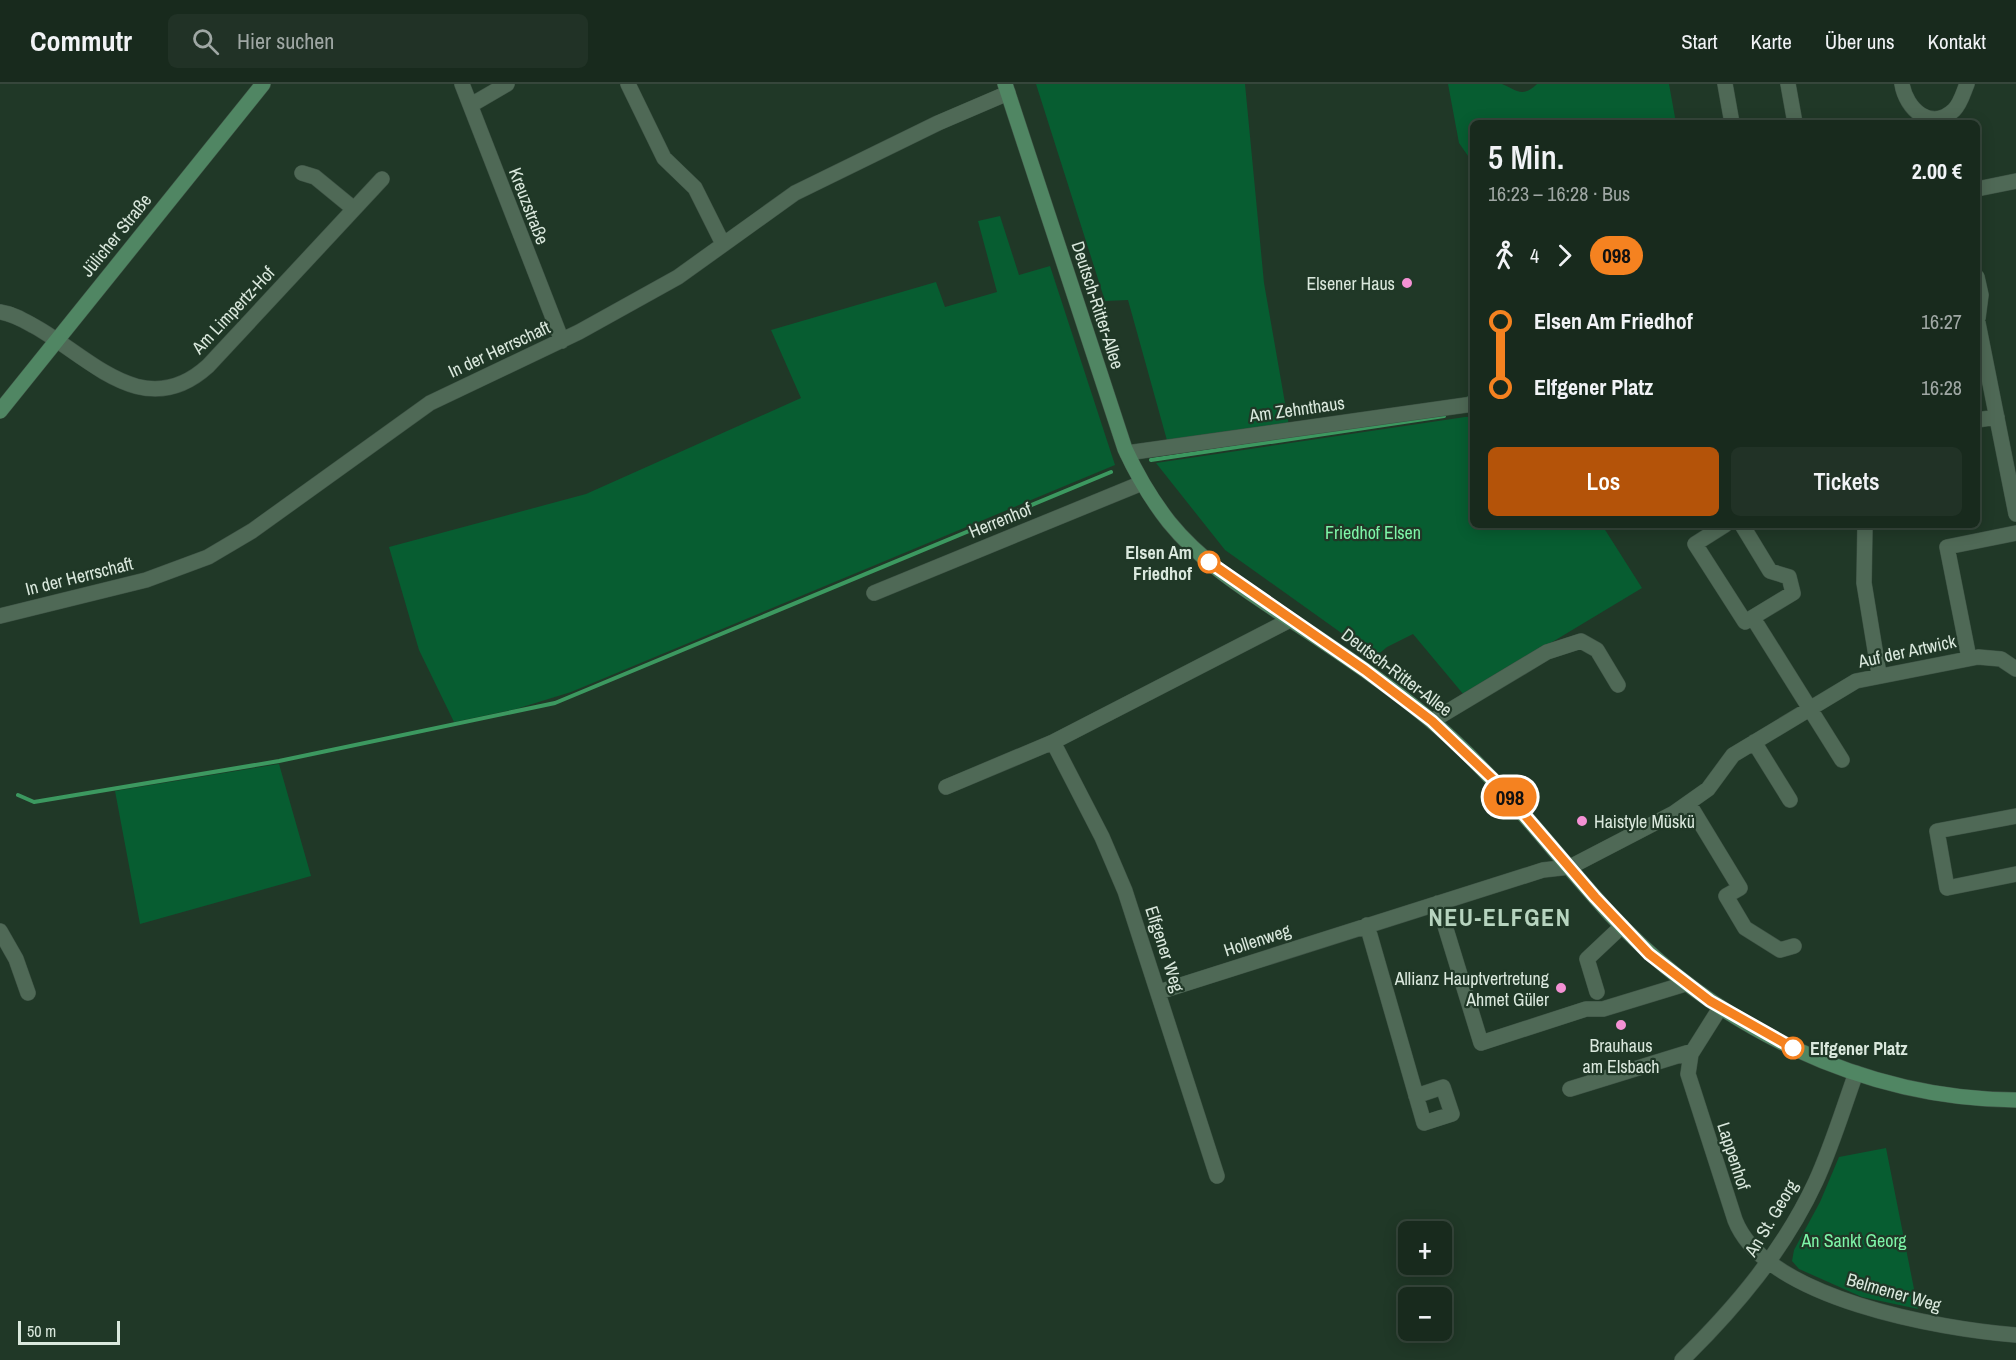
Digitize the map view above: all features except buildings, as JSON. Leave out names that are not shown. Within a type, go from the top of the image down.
[{"type":"street","name":"Jülicher Straße","points":[[0,411],[263,84]]},
{"type":"street","name":"Kreuzstraße","points":[[462,84],[512,218],[562,341]]},
{"type":"street","points":[[471,105],[507,84]]},
{"type":"street","points":[[628,84],[664,158],[695,188],[723,244]]},
{"type":"street","points":[[1725,84],[1731,120]]},
{"type":"street","points":[[1788,84],[1794,120]]},
{"type":"street","points":[[1902,84],[1906,100],[1915,112],[1943,120],[1958,104],[1967,84]]},
{"type":"street","name":"In der Herrschaft","points":[[0,616],[146,580],[208,557],[276,514],[430,403],[562,341],[678,277],[795,193],[1006,89]]},
{"type":"street","name":"Deutsch-Ritter-Allee","points":[[1006,89],[1126,453],[1142,483],[1169,522],[1206,560],[1365,670],[1432,721],[1498,784],[1622,926],[1685,984],[1720,1008],[1774,1039],[1856,1073],[1928,1090],[2016,1100]]},
{"type":"street","points":[[302,173],[315,177],[354,209]]},
{"type":"street","name":"Am Limpertz-Hof","points":[[0,312],[14,315],[58,339],[123,384],[155,389],[182,383],[208,366],[382,179]]},
{"type":"street","points":[[1980,188],[2016,181]]},
{"type":"street","points":[[1980,328],[2016,514]]},
{"type":"street","name":"Am Zehnthaus","points":[[1126,453],[1470,404]]},
{"type":"street","points":[[1980,420],[1997,417]]},
{"type":"street","name":"Herrenhof","points":[[874,593],[1142,483]]},
{"type":"street","points":[[1720,528],[1695,544],[1745,622],[1793,593],[1789,576],[1770,571],[1744,528]]},
{"type":"street","points":[[1865,528],[1864,583],[1879,674]]},
{"type":"street","points":[[1969,658],[1947,547],[2016,533]]},
{"type":"street","points":[[1753,618],[1842,760]]},
{"type":"street","points":[[946,787],[1053,742],[1290,620]]},
{"type":"street","points":[[1432,721],[1547,652],[1581,641],[1597,650],[1618,685]]},
{"type":"street","name":"Auf der Artwick","points":[[1570,867],[1689,804],[1708,789],[1730,758],[1856,681],[1879,674],[1969,658],[1994,657],[2015,667]]},
{"type":"street","name":"Elfgener Weg","points":[[1053,742],[1116,867],[1217,1176]]},
{"type":"street","points":[[1754,742],[1790,800]]},
{"type":"street","points":[[1689,804],[1740,888],[1726,896],[1745,928],[1780,950],[1794,946]]},
{"type":"street","points":[[2016,816],[1937,831],[1947,888],[2016,874]]},
{"type":"street","name":"Hollenweg","points":[[1158,992],[1543,870],[1570,867]]},
{"type":"street","points":[[1438,903],[1481,1043],[1586,1010],[1603,1009],[1685,984]]},
{"type":"street","points":[[1366,926],[1416,1096]]},
{"type":"street","points":[[1597,992],[1587,959],[1622,926]]},
{"type":"street","points":[[0,931],[16,959],[28,993]]},
{"type":"street","name":"Lappenhof","points":[[1720,1008],[1688,1062],[1689,1080],[1735,1220],[1744,1239],[1768,1261]]},
{"type":"street","points":[[1570,1089],[1693,1051]]},
{"type":"street","name":"An St. Georg","points":[[1682,1360],[1729,1312],[1768,1261],[1813,1187],[1856,1073]]},
{"type":"street","name":"Belmener Weg","points":[[1768,1261],[1826,1292],[1874,1310],[1927,1323],[2016,1335]]},
{"type":"green space","points":[[1036,84],[1245,84],[1264,283],[1289,426],[1168,444],[1128,300],[1105,301]]},
{"type":"green space","points":[[1448,84],[1502,84],[1523,92],[1532,89],[1537,84],[1669,84],[1675,120],[1470,120],[1470,159],[1459,143]]},
{"type":"green space","points":[[1000,216],[1019,275],[1050,266],[1115,465],[571,692],[516,709],[454,722],[419,650],[389,547],[586,494],[801,398],[771,330],[936,282],[945,307],[997,292],[978,221]]},
{"type":"green space","name":"Friedhof Elsen","points":[[1470,417],[1470,528],[1604,528],[1642,588],[1464,695],[1413,634],[1387,647],[1375,657],[1225,550],[1156,463]]},
{"type":"green space","points":[[279,764],[311,876],[140,924],[115,791]]},
{"type":"green space","name":"An Sankt Georg","points":[[1886,1148],[1918,1309],[1862,1297],[1799,1269],[1792,1261],[1794,1250],[1820,1202],[1839,1157]]},
{"type":"waterway","points":[[1468,400],[1470,396]]},
{"type":"waterway","points":[[1151,460],[1444,416]]},
{"type":"waterway","points":[[18,795],[34,802],[279,761],[555,703],[1111,472]]},
{"type":"bus line","name":"098","points":[[1209,562],[1236,583],[1365,670],[1432,721],[1456,742],[1527,815],[1595,897],[1649,954],[1710,1001],[1758,1031],[1793,1048]]},
{"type":"place","name":"Elsener Haus","points":[[1407,283]]},
{"type":"place","name":"Elsen Am Friedhof","points":[[1209,562]]},
{"type":"place","name":"Haistyle Müskü","points":[[1582,821]]},
{"type":"place","name":"Allianz Hauptvertretung Ahmet Güler","points":[[1561,988]]},
{"type":"place","name":"Brauhaus am Elsbach","points":[[1621,1025]]},
{"type":"place","name":"Elfgener Platz","points":[[1793,1048]]},
{"type":"district","name":"NEU-ELFGEN","points":[[1500,917]]}]
